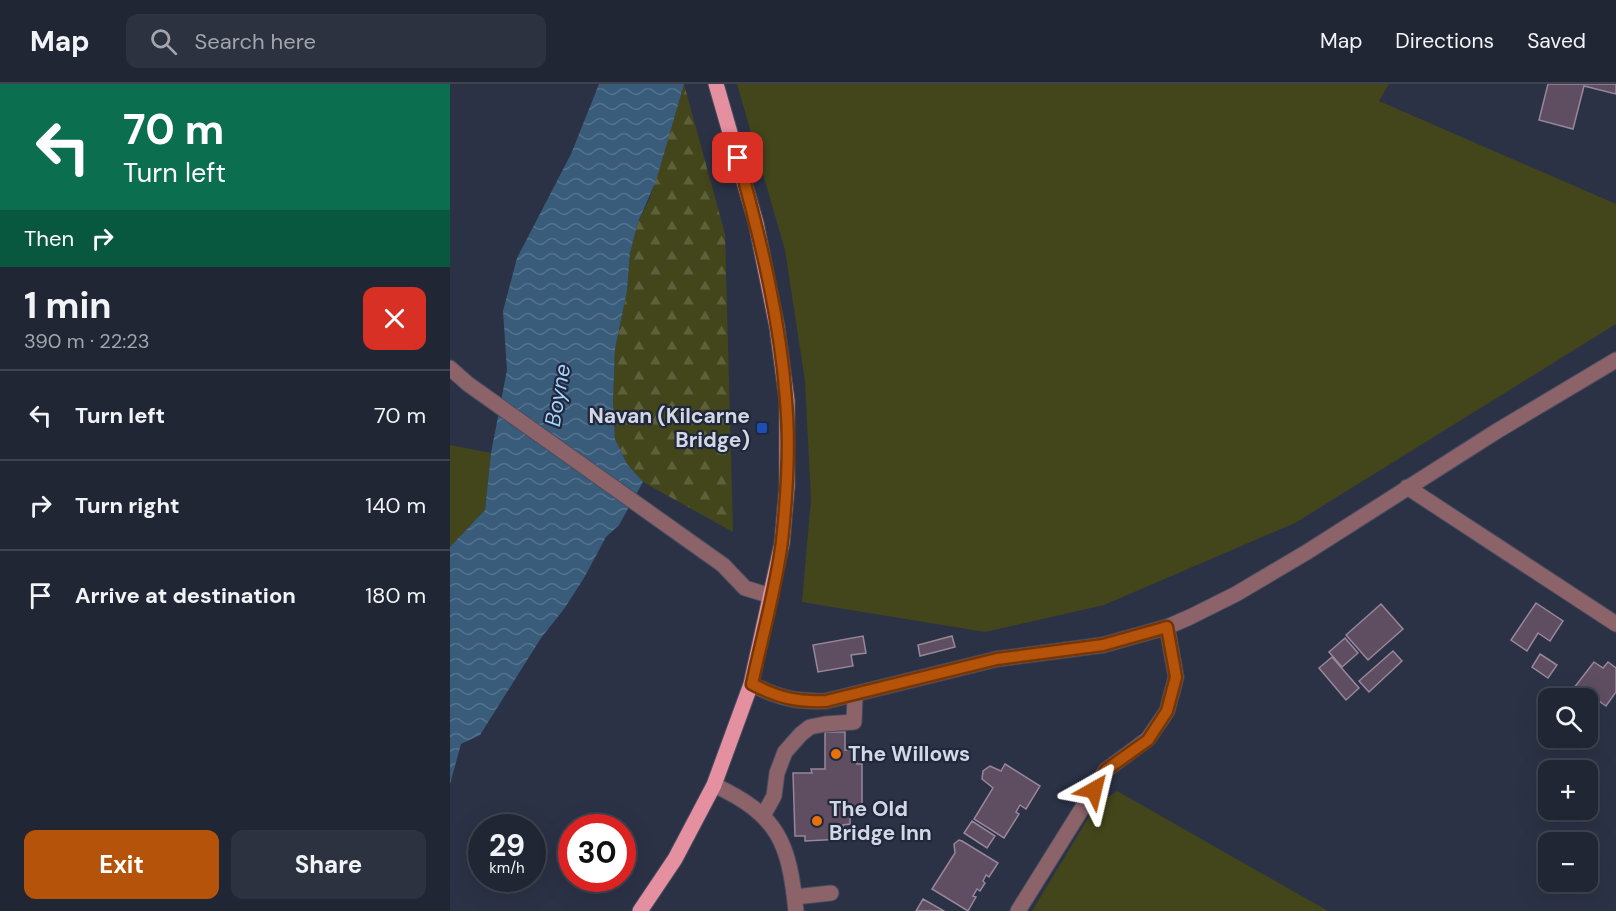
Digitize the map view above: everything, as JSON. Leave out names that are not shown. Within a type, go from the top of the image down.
[{"type":"main road","points":[[640,911],[675,859],[714,785],[752,684],[782,543],[787,486],[786,401],[777,327],[761,246],[733,137],[716,84]]},
{"type":"street","points":[[752,684],[771,694],[801,702],[826,701],[855,696],[997,659],[1103,645],[1167,627],[1236,594],[1307,552],[1407,487],[1616,360]]},
{"type":"street","points":[[450,368],[477,390],[723,565],[745,588],[771,596]]},
{"type":"street","points":[[1407,487],[1616,624]]},
{"type":"street","points":[[1018,911],[1106,770],[1148,740],[1167,711],[1176,677],[1167,627]]},
{"type":"street","points":[[763,816],[774,796],[777,773],[785,752],[810,727],[855,722],[855,696]]},
{"type":"street","points":[[714,785],[738,796],[763,816],[780,836],[794,880],[795,904],[831,893]]},
{"type":"green space","points":[[684,84],[725,234],[733,532],[643,482],[627,464],[615,439],[613,401],[615,349],[627,291],[630,253],[638,222],[650,198]]},
{"type":"green space","points":[[737,84],[1389,84],[1379,101],[1616,204],[1616,324],[1295,523],[1104,605],[985,632],[802,602],[811,499],[805,381],[785,250]]},
{"type":"green space","points":[[450,445],[491,453],[485,510],[450,547]]},
{"type":"green space","points":[[1117,791],[1328,911],[1032,911],[1096,805]]},
{"type":"water","name":"Boyne","points":[[599,84],[684,84],[656,181],[638,222],[630,253],[627,291],[615,349],[613,401],[615,439],[627,464],[643,482],[619,525],[606,537],[584,578],[564,609],[541,638],[480,735],[461,744],[450,784],[450,547],[485,510],[491,453],[507,370],[503,311],[517,258],[571,154]]},
{"type":"building","points":[[1548,84],[1616,84],[1616,94],[1584,86],[1573,129],[1539,120]]},
{"type":"building","points":[[1536,603],[1563,621],[1550,641],[1538,633],[1527,651],[1511,640]]},
{"type":"building","points":[[1381,604],[1403,629],[1368,660],[1346,635]]},
{"type":"building","points":[[863,636],[866,653],[851,655],[853,666],[818,672],[813,645]]},
{"type":"building","points":[[952,636],[955,647],[920,656],[918,645]]},
{"type":"building","points":[[1345,638],[1358,653],[1342,667],[1329,652]]},
{"type":"building","points":[[1393,651],[1402,661],[1369,692],[1359,681]]},
{"type":"building","points":[[1540,654],[1557,665],[1548,678],[1532,667]]},
{"type":"building","points":[[1332,657],[1359,688],[1346,700],[1319,668]]},
{"type":"building","points":[[1594,662],[1603,668],[1608,662],[1616,668],[1616,692],[1606,706],[1598,700],[1598,688],[1574,688]]},
{"type":"building","points":[[825,732],[845,732],[845,750],[857,750],[857,764],[862,764],[862,807],[850,807],[850,824],[843,825],[843,839],[805,841],[805,836],[795,836],[793,773],[812,773],[811,769],[825,769]]},
{"type":"building","points":[[1005,764],[1040,786],[1026,809],[1020,805],[1016,812],[1019,814],[1004,838],[974,819],[993,788],[982,779],[983,771],[990,766],[1001,771]]},
{"type":"building","points":[[972,821],[995,836],[987,848],[964,833]]},
{"type":"building","points":[[959,840],[998,863],[989,877],[986,875],[983,881],[985,883],[980,891],[977,889],[973,896],[976,897],[968,911],[932,889],[955,853],[954,844]]},
{"type":"building","points":[[923,899],[944,911],[916,911]]},
{"type":"place","name":"Navan (Kilcarne Bridge)","points":[[762,428]]},
{"type":"place","name":"The Willows","points":[[836,754]]},
{"type":"place","name":"The Old Bridge Inn","points":[[817,821]]},
{"type":"route","points":[[738,158],[756,222],[777,327],[786,401],[787,486],[782,543],[752,684],[771,694],[801,702],[826,701],[855,696],[997,659],[1103,645],[1167,627],[1176,677],[1167,711],[1148,740],[1106,770],[1094,790]]}]
